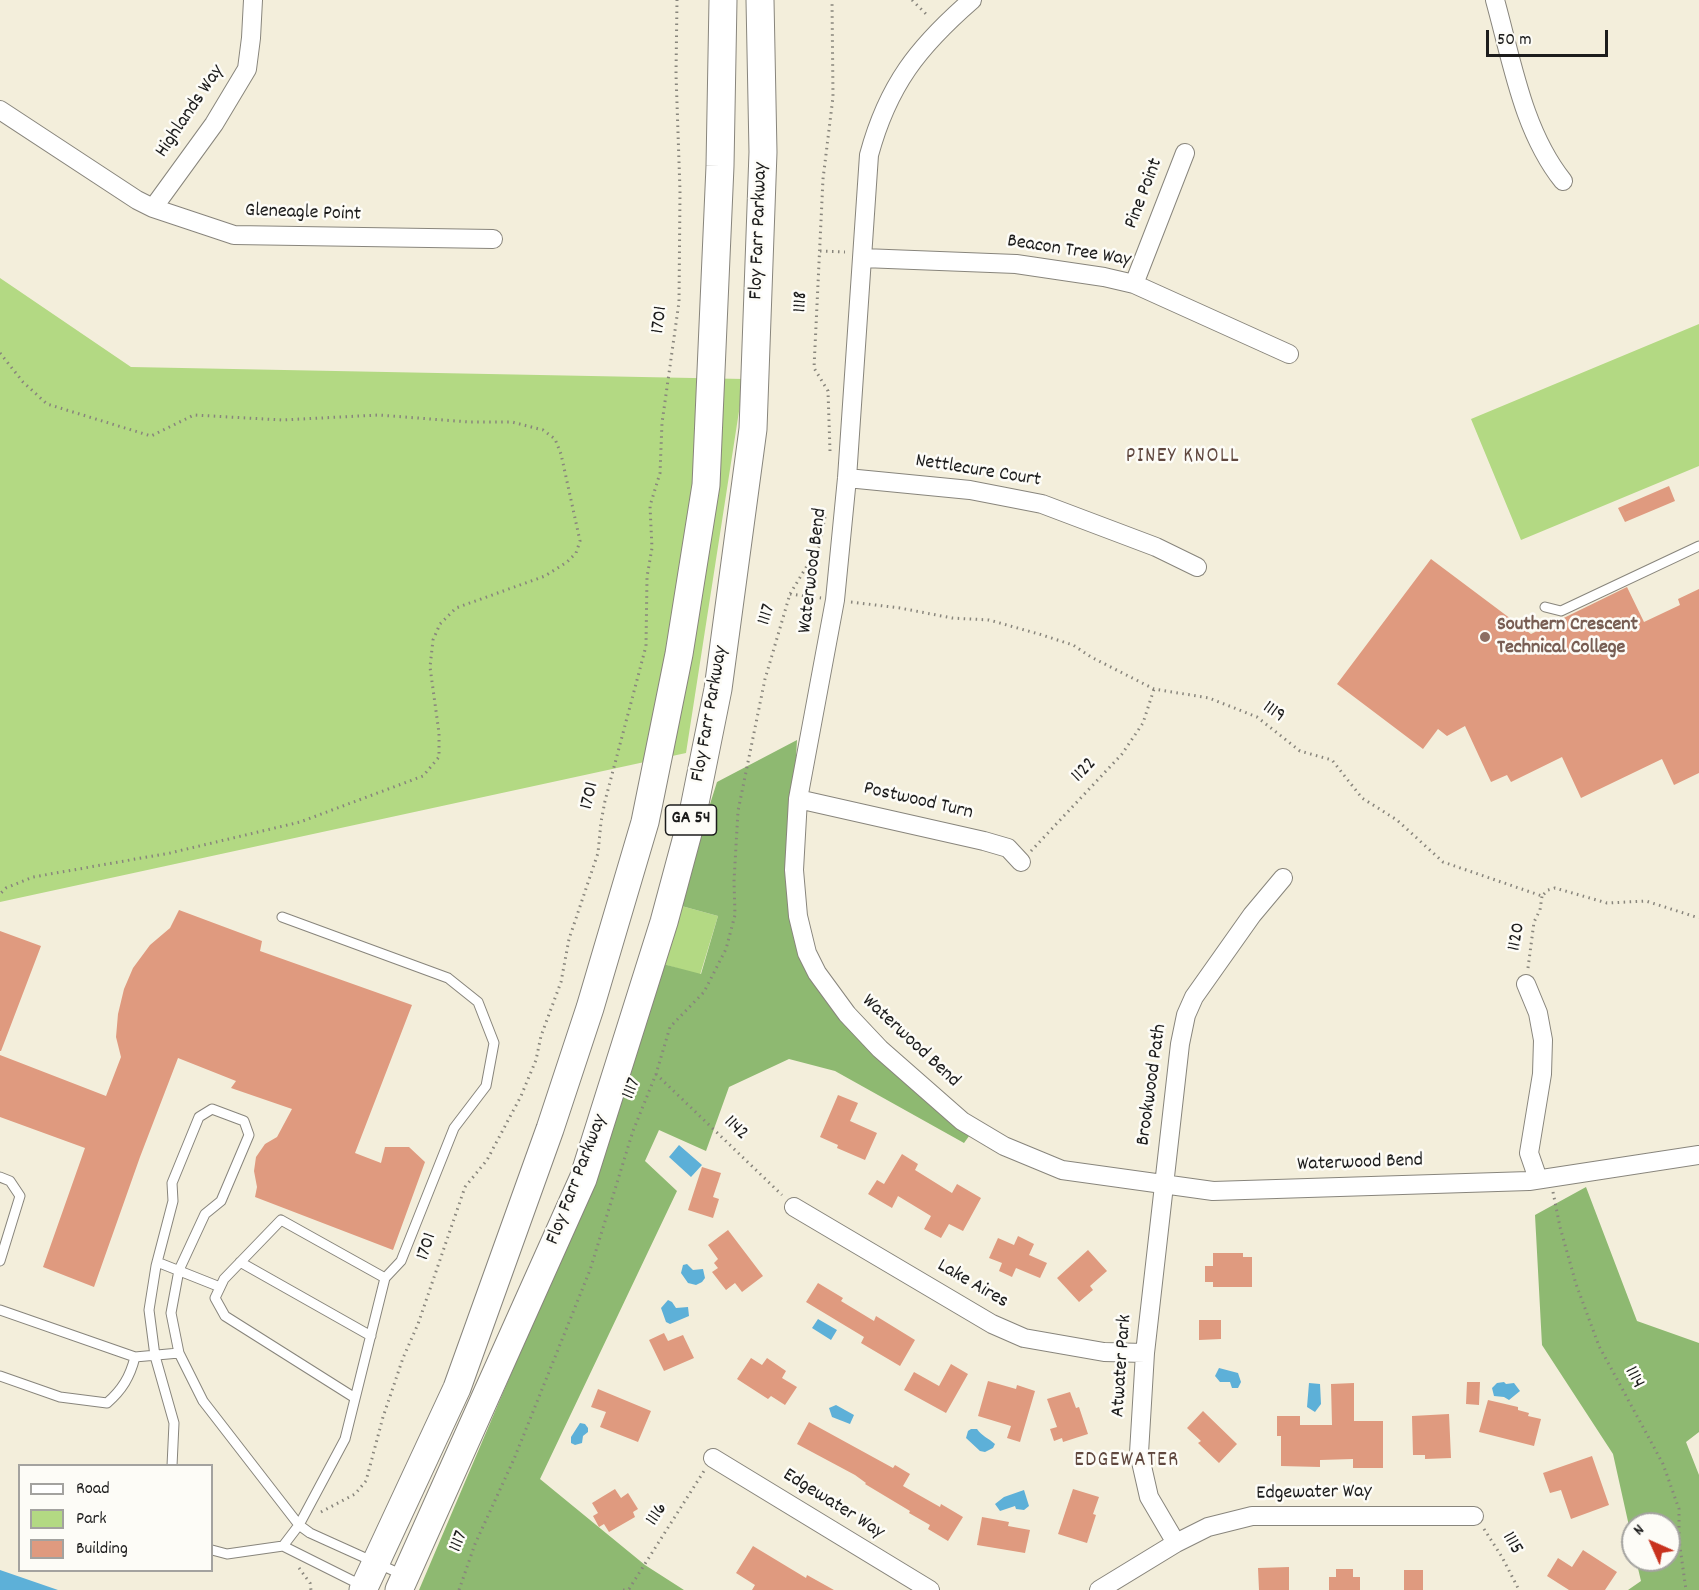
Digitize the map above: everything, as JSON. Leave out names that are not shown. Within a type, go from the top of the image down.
[{"type":"main road","name":"GA 54","points":[[366,1589],[457,1388],[550,1129],[590,1008],[645,822],[679,654],[706,484],[720,166],[723,0]]},
{"type":"main road","name":"Floy Farr Parkway","points":[[402,1583],[583,1179],[664,922],[692,818],[718,689],[753,429],[763,152],[760,0]]},
{"type":"street","name":"Highlands Way","points":[[153,208],[214,124],[247,69],[253,0]]},
{"type":"street","name":"Waterwood Bend","points":[[972,0],[922,47],[907,67],[884,109],[869,155],[847,478],[835,600],[798,799],[794,870],[798,916],[805,944],[817,973],[831,995],[862,1032],[962,1121],[1004,1146],[1062,1170],[1213,1191],[1376,1187],[1544,1179],[1699,1155]]},
{"type":"street","points":[[1496,0],[1518,82],[1536,137],[1549,164],[1563,181]]},
{"type":"street","name":"Gleneagle Point","points":[[0,110],[104,180],[153,208],[234,235],[493,239]]},
{"type":"street","name":"Pine Point","points":[[1134,284],[1185,153]]},
{"type":"street","name":"Beacon Tree Way","points":[[863,256],[1016,264],[1061,269],[1134,284],[1289,354]]},
{"type":"street","name":"Nettlecure Court","points":[[847,478],[970,490],[1042,504],[1156,547],[1197,567]]},
{"type":"street","name":"Postwood Turn","points":[[798,799],[984,841],[1008,848],[1021,862]]},
{"type":"street","name":"Brookwood Path","points":[[1163,1185],[1180,1044],[1186,1014],[1212,969],[1282,878]]},
{"type":"street","points":[[1526,984],[1538,1012],[1543,1040],[1542,1074],[1529,1153],[1544,1179]]},
{"type":"street","name":"Atwater Park","points":[[1163,1185],[1145,1353],[1139,1453],[1149,1497],[1176,1543]]},
{"type":"street","name":"Lake Aires","points":[[794,1207],[992,1324],[1024,1338],[1104,1352],[1145,1353]]},
{"type":"street","name":"Edgewater Way","points":[[713,1458],[930,1590]]},
{"type":"street","name":"Edgewater Way","points":[[1099,1590],[1176,1543],[1208,1527],[1252,1516],[1474,1516]]},
{"type":"lane","points":[[1545,607],[1561,611],[1699,546]]},
{"type":"lane","points":[[282,917],[448,978],[478,1002],[494,1043],[486,1086],[454,1128],[401,1261],[386,1278],[345,1439],[299,1525],[283,1546]]},
{"type":"lane","points":[[171,1464],[174,1424],[155,1356],[149,1310],[157,1262],[173,1201],[172,1183],[199,1117],[212,1109],[244,1121],[249,1135],[221,1201],[205,1214],[179,1270],[171,1313],[179,1353],[203,1401],[299,1525],[310,1533],[376,1563],[402,1583]]},
{"type":"lane","points":[[0,1176],[10,1181],[20,1196],[0,1261]]},
{"type":"lane","points":[[355,1398],[225,1316],[215,1298],[224,1279],[281,1221],[386,1278]]},
{"type":"lane","points":[[157,1262],[220,1287]]},
{"type":"lane","points":[[240,1262],[371,1336]]},
{"type":"lane","points":[[0,1310],[135,1357],[179,1353]]},
{"type":"lane","points":[[0,1376],[60,1397],[107,1402],[120,1392],[131,1372],[135,1357]]},
{"type":"lane","points":[[213,1550],[227,1554],[283,1546],[366,1589]]},
{"type":"path","name":"1701","points":[[310,1533],[322,1510],[355,1494],[366,1481],[383,1417],[403,1358],[418,1324],[465,1186],[487,1160],[521,1096],[536,1060],[541,1036],[561,982],[569,939],[598,853],[605,801],[646,646],[647,577],[652,548],[651,506],[660,473],[662,423],[679,302],[677,0]]},
{"type":"path","name":"1118","points":[[831,459],[828,391],[814,368],[823,179],[833,97],[832,0]]},
{"type":"path","points":[[912,0],[922,8],[940,30]]},
{"type":"path","points":[[820,251],[863,256]]},
{"type":"path","points":[[0,353],[23,382],[47,404],[151,436],[194,415],[282,420],[379,415],[469,422],[512,422],[543,430],[555,439],[561,454],[580,541],[572,557],[544,576],[456,608],[440,624],[434,640],[430,667],[439,733],[439,757],[423,776],[300,822],[170,853],[33,877],[0,892]]},
{"type":"path","points":[[790,594],[819,546],[825,514]]},
{"type":"path","name":"1119","points":[[790,594],[900,608],[952,618],[989,620],[1073,645],[1091,657],[1154,689],[1209,698],[1257,717],[1300,751],[1332,760],[1362,798],[1398,820],[1443,862],[1542,896],[1548,890],[1555,888],[1607,903],[1646,902],[1699,918]]},
{"type":"path","name":"1117","points":[[459,1590],[474,1544],[514,1459],[590,1270],[633,1131],[656,1074],[670,1027],[704,992],[726,949],[735,915],[734,881],[738,811],[765,679],[790,594]]},
{"type":"path","name":"1122","points":[[1021,862],[1122,754],[1143,723],[1154,689]]},
{"type":"path","name":"1120","points":[[1526,984],[1534,922],[1540,910],[1542,896]]},
{"type":"path","name":"1142","points":[[656,1074],[794,1207]]},
{"type":"path","name":"1114","points":[[1544,1179],[1567,1255],[1599,1346],[1663,1464],[1679,1509],[1679,1540],[1686,1590]]},
{"type":"path","name":"1116","points":[[631,1589],[713,1458]]},
{"type":"path","name":"1115","points":[[1474,1516],[1502,1557],[1519,1590]]},
{"type":"path","points":[[300,1554],[295,1563],[310,1583],[311,1590]]},
{"type":"path","points":[[623,1590],[631,1589]]},
{"type":"green space","points":[[0,278],[131,367],[744,379],[686,753],[0,902]]},
{"type":"green space","points":[[1699,324],[1699,466],[1521,540],[1471,419]]},
{"type":"green space","points":[[797,740],[789,882],[802,954],[862,1038],[972,1132],[964,1143],[835,1071],[789,1059],[729,1087],[706,1151],[659,1130],[645,1161],[677,1191],[540,1479],[645,1565],[684,1590],[419,1590],[528,1334],[663,964],[701,974],[718,916],[678,905],[717,782]]},
{"type":"green space","points":[[678,905],[718,916],[700,975],[663,964]]},
{"type":"green space","points":[[1586,1187],[1637,1321],[1699,1343],[1699,1432],[1686,1442],[1699,1475],[1699,1590],[1628,1590],[1641,1581],[1639,1572],[1681,1572],[1681,1512],[1626,1512],[1613,1454],[1542,1345],[1535,1215]]},
{"type":"water","points":[[679,1145],[702,1165],[691,1177],[669,1157]]},
{"type":"water","points":[[687,1264],[693,1270],[703,1269],[705,1278],[702,1282],[696,1285],[688,1283],[681,1273],[683,1265]]},
{"type":"water","points":[[668,1300],[676,1308],[688,1307],[689,1316],[670,1324],[666,1322],[661,1308]]},
{"type":"water","points":[[818,1319],[837,1330],[831,1340],[812,1328]]},
{"type":"water","points":[[1219,1368],[1238,1373],[1241,1382],[1238,1388],[1232,1388],[1230,1382],[1220,1382],[1215,1376]]},
{"type":"water","points":[[1309,1383],[1320,1384],[1321,1404],[1315,1412],[1307,1407]]},
{"type":"water","points":[[1497,1383],[1514,1383],[1520,1391],[1509,1400],[1494,1396],[1492,1388]]},
{"type":"water","points":[[836,1405],[854,1415],[850,1424],[832,1417],[829,1408]]},
{"type":"water","points":[[580,1423],[585,1424],[588,1432],[583,1436],[582,1443],[575,1445],[571,1443],[571,1437]]},
{"type":"water","points":[[971,1429],[977,1429],[995,1444],[993,1448],[985,1452],[980,1451],[966,1438]]},
{"type":"water","points":[[1024,1490],[1029,1506],[1024,1510],[1016,1509],[1015,1506],[1000,1511],[995,1504],[1004,1497]]},
{"type":"water","points":[[0,1570],[58,1590],[0,1590]]},
{"type":"building","points":[[1669,486],[1675,501],[1625,522],[1618,508]]},
{"type":"building","points":[[1431,559],[1531,634],[1627,587],[1644,622],[1680,605],[1678,599],[1699,589],[1699,773],[1674,785],[1662,759],[1581,798],[1562,757],[1511,782],[1507,775],[1491,782],[1465,726],[1447,736],[1438,729],[1423,749],[1337,684]]},
{"type":"building","points":[[179,910],[262,941],[260,951],[412,1005],[355,1153],[381,1163],[385,1147],[409,1147],[425,1162],[393,1250],[255,1197],[256,1157],[265,1144],[277,1137],[292,1109],[231,1088],[236,1081],[178,1058],[94,1287],[43,1267],[85,1148],[0,1117],[0,1055],[106,1096],[121,1057],[116,1037],[118,1014],[124,989],[133,968],[150,945],[170,928]]},
{"type":"building","points":[[0,931],[41,946],[1,1051],[0,1051]]},
{"type":"building","points":[[838,1095],[858,1103],[850,1121],[877,1133],[865,1160],[837,1148],[838,1145],[820,1137]]},
{"type":"building","points":[[902,1154],[918,1164],[915,1170],[952,1193],[957,1184],[981,1198],[963,1231],[949,1224],[941,1238],[924,1229],[931,1216],[898,1196],[892,1208],[868,1194],[877,1180],[884,1184]]},
{"type":"building","points":[[702,1167],[721,1173],[713,1197],[719,1199],[713,1218],[688,1210]]},
{"type":"building","points":[[728,1230],[763,1276],[742,1292],[735,1283],[726,1290],[712,1272],[718,1268],[714,1263],[718,1259],[708,1245]]},
{"type":"building","points":[[1018,1236],[1034,1244],[1029,1255],[1047,1263],[1040,1278],[1016,1268],[1012,1277],[999,1271],[1002,1263],[989,1258],[998,1238],[1014,1245]]},
{"type":"building","points":[[1088,1250],[1107,1271],[1090,1286],[1093,1290],[1079,1302],[1057,1278]]},
{"type":"building","points":[[1213,1253],[1243,1253],[1243,1257],[1252,1257],[1252,1287],[1213,1287],[1213,1282],[1205,1282],[1205,1266],[1213,1266]]},
{"type":"building","points":[[818,1283],[843,1298],[841,1301],[874,1321],[876,1316],[915,1340],[900,1366],[861,1343],[864,1337],[806,1302]]},
{"type":"building","points":[[1199,1320],[1221,1320],[1221,1339],[1199,1340]]},
{"type":"building","points":[[664,1333],[668,1341],[683,1335],[694,1358],[664,1371],[649,1340]]},
{"type":"building","points":[[751,1358],[762,1365],[767,1358],[786,1371],[782,1378],[797,1387],[785,1405],[771,1396],[768,1399],[737,1379]]},
{"type":"building","points":[[951,1364],[968,1374],[946,1413],[904,1390],[914,1372],[939,1386]]},
{"type":"building","points":[[988,1381],[1016,1389],[1017,1385],[1035,1391],[1020,1442],[1007,1438],[1011,1426],[978,1416]]},
{"type":"building","points":[[1467,1382],[1480,1382],[1479,1405],[1466,1404]]},
{"type":"building","points":[[1354,1383],[1354,1421],[1383,1421],[1383,1468],[1353,1468],[1353,1459],[1320,1460],[1320,1467],[1281,1466],[1281,1436],[1277,1436],[1277,1416],[1300,1416],[1300,1425],[1332,1425],[1331,1384]]},
{"type":"building","points":[[598,1389],[651,1411],[638,1442],[600,1427],[606,1412],[591,1407]]},
{"type":"building","points":[[1070,1392],[1076,1408],[1079,1407],[1088,1434],[1063,1442],[1062,1438],[1054,1441],[1050,1429],[1057,1427],[1047,1399]]},
{"type":"building","points":[[1488,1400],[1518,1407],[1518,1410],[1529,1413],[1528,1416],[1541,1419],[1534,1446],[1479,1432]]},
{"type":"building","points":[[1203,1411],[1237,1444],[1219,1463],[1198,1443],[1201,1441],[1187,1428]]},
{"type":"building","points":[[1449,1414],[1451,1458],[1425,1459],[1425,1455],[1413,1455],[1412,1416]]},
{"type":"building","points":[[809,1422],[893,1468],[895,1465],[910,1474],[903,1486],[963,1517],[948,1541],[928,1529],[930,1525],[865,1484],[855,1475],[797,1444]]},
{"type":"building","points":[[1592,1456],[1609,1505],[1571,1519],[1561,1490],[1550,1493],[1543,1473]]},
{"type":"building","points":[[615,1489],[621,1498],[628,1493],[638,1509],[633,1512],[635,1517],[609,1532],[604,1524],[599,1527],[593,1516],[598,1513],[592,1503]]},
{"type":"building","points":[[1073,1489],[1099,1497],[1087,1543],[1058,1534]]},
{"type":"building","points":[[982,1517],[1009,1522],[1008,1526],[1030,1530],[1025,1553],[977,1545]]},
{"type":"building","points":[[753,1546],[806,1578],[807,1575],[834,1590],[752,1590],[755,1585],[736,1573]]},
{"type":"building","points":[[1583,1550],[1617,1572],[1605,1590],[1569,1590],[1547,1576],[1558,1558],[1572,1567]]},
{"type":"building","points":[[1289,1567],[1289,1590],[1259,1590],[1258,1568]]},
{"type":"building","points":[[1336,1569],[1353,1569],[1353,1577],[1360,1577],[1360,1590],[1329,1590],[1329,1577],[1336,1577]]},
{"type":"building","points":[[1404,1570],[1423,1570],[1423,1590],[1404,1590]]},
{"type":"place","name":"Southern Crescent Technical College","points":[[1485,637]]},
{"type":"district","name":"PINEY KNOLL","points":[[1183,458]]},
{"type":"district","name":"EDGEWATER","points":[[1127,1462]]}]
